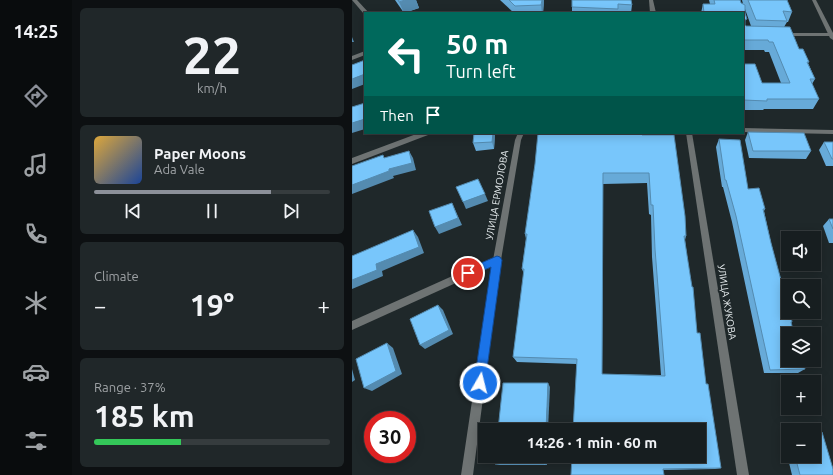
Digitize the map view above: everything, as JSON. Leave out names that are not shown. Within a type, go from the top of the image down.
[{"type":"street","points":[[354,0],[365,12]]},
{"type":"street","points":[[651,0],[653,12]]},
{"type":"street","points":[[779,34],[832,36],[814,0]]},
{"type":"street","points":[[352,58],[364,53]]},
{"type":"street","points":[[744,130],[833,132]]},
{"type":"street","points":[[352,161],[423,134]]},
{"type":"street","name":"УЛИЦА ЕРМОЛОВА","points":[[467,475],[497,260],[518,140],[521,134]]},
{"type":"street","name":"УЛИЦА ЖУКОВА","points":[[689,134],[743,475]]},
{"type":"street","points":[[352,326],[497,260]]},
{"type":"building","points":[[509,0],[542,0],[541,5],[515,6]]},
{"type":"building","points":[[572,0],[631,0],[632,5],[618,4],[618,9],[572,7]]},
{"type":"building","points":[[714,0],[740,0],[741,3],[745,5],[747,19],[745,20],[746,26],[790,27],[799,49],[803,49],[809,62],[807,62],[815,79],[810,79],[819,99],[767,99],[767,101],[744,100],[744,64],[755,64],[762,83],[790,83],[773,42],[769,42],[768,40],[744,40],[744,12],[704,12],[703,4],[715,4]]},
{"type":"building","points":[[748,0],[787,0],[792,12],[783,11],[787,21],[756,20]]},
{"type":"building","points":[[364,60],[364,74],[352,79],[352,65]]},
{"type":"building","points":[[364,103],[364,119],[352,123],[352,107]]},
{"type":"building","points":[[748,132],[804,133],[811,151],[753,151]]},
{"type":"building","points":[[474,134],[493,134],[492,142],[473,143]]},
{"type":"building","points":[[538,134],[674,135],[685,216],[686,236],[684,236],[693,287],[697,333],[700,333],[706,384],[708,384],[721,468],[663,469],[664,475],[571,475],[572,463],[706,463],[706,423],[573,423],[577,359],[513,357],[527,234],[525,234]],"holes":[[[603,173],[649,173],[651,205],[653,205],[665,376],[602,374]]]},
{"type":"building","points":[[719,139],[740,140],[748,189],[759,188],[765,209],[763,209],[781,280],[781,319],[791,319],[792,322],[792,327],[781,327],[781,367],[804,367],[805,369],[770,370],[736,216],[725,180]]},
{"type":"building","points":[[824,142],[833,142],[833,159],[832,159]]},
{"type":"building","points":[[409,151],[412,163],[389,169],[389,171],[352,185],[352,166],[383,155],[384,158]]},
{"type":"building","points":[[478,179],[485,194],[463,202],[456,187]]},
{"type":"building","points":[[452,203],[458,218],[435,227],[429,211]]},
{"type":"building","points":[[829,219],[833,219],[833,229]]},
{"type":"building","points":[[413,230],[419,247],[376,264],[377,270],[352,280],[352,256]]},
{"type":"building","points":[[438,305],[449,330],[420,345],[410,319]]},
{"type":"building","points":[[387,343],[396,371],[364,388],[356,359]]},
{"type":"building","points":[[503,383],[548,383],[546,423],[499,423]]},
{"type":"building","points":[[822,432],[833,469],[833,475],[800,475],[797,463],[821,463]]},
{"type":"building","points":[[495,463],[544,463],[544,464]]},
{"type":"route","points":[[468,273],[497,260],[480,383]]}]
